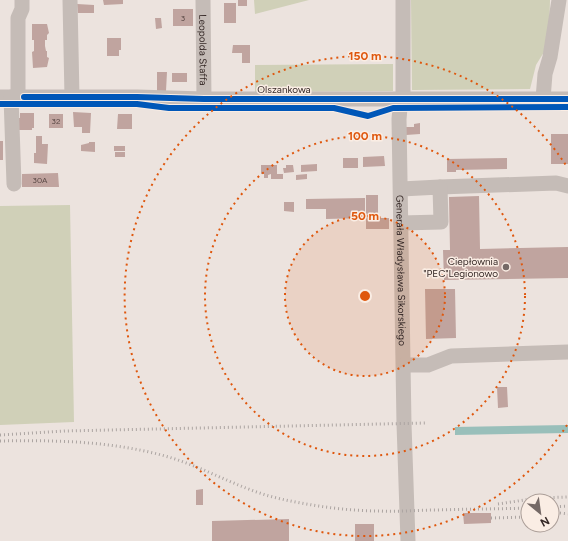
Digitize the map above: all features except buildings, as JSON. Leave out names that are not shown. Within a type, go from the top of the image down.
[{"type":"street","points":[[14,184],[10,97],[18,18],[22,9],[22,0]]},
{"type":"street","points":[[70,0],[72,97]]},
{"type":"street","name":"Leopolda Staffa","points":[[203,0],[204,99]]},
{"type":"street","name":"Generała Władysława Sikorskiego","points":[[403,0],[403,99],[400,108],[399,120],[408,541]]},
{"type":"street","points":[[543,99],[545,74],[551,50],[559,0]]},
{"type":"street","name":"Olszankowa","points":[[10,97],[137,97],[204,99],[568,99]]},
{"type":"street","points":[[401,189],[556,183],[568,186]]},
{"type":"street","points":[[401,223],[441,222],[440,188]]},
{"type":"street","points":[[404,365],[428,365],[452,356],[568,352]]},
{"type":"green space","points":[[254,0],[309,0],[255,14]]},
{"type":"green space","points":[[411,0],[550,0],[549,37],[544,52],[536,65],[530,89],[412,90]]},
{"type":"green space","points":[[393,64],[393,91],[255,92],[255,65]]},
{"type":"green space","points":[[70,205],[74,422],[0,425],[0,206]]},
{"type":"water","points":[[568,425],[568,433],[455,435],[455,427]]},
{"type":"railway","points":[[0,435],[65,431],[426,423]]},
{"type":"railway","points":[[0,441],[83,442],[145,451],[194,466],[266,495],[293,502],[330,508],[394,511],[520,508]]},
{"type":"railway","points":[[498,504],[538,498],[568,497]]},
{"type":"railway","points":[[560,506],[568,506]]},
{"type":"railway","points":[[560,513],[568,514]]},
{"type":"railway","points":[[491,518],[520,517]]},
{"type":"cycle path","points":[[24,97],[137,97],[204,99],[568,99]]},
{"type":"cycle path","points":[[0,104],[137,104],[169,108],[334,108],[368,116],[393,108],[568,107]]},
{"type":"place","name":"Ciepłownia \"PEC\"Legionowo","points":[[506,267]]}]
